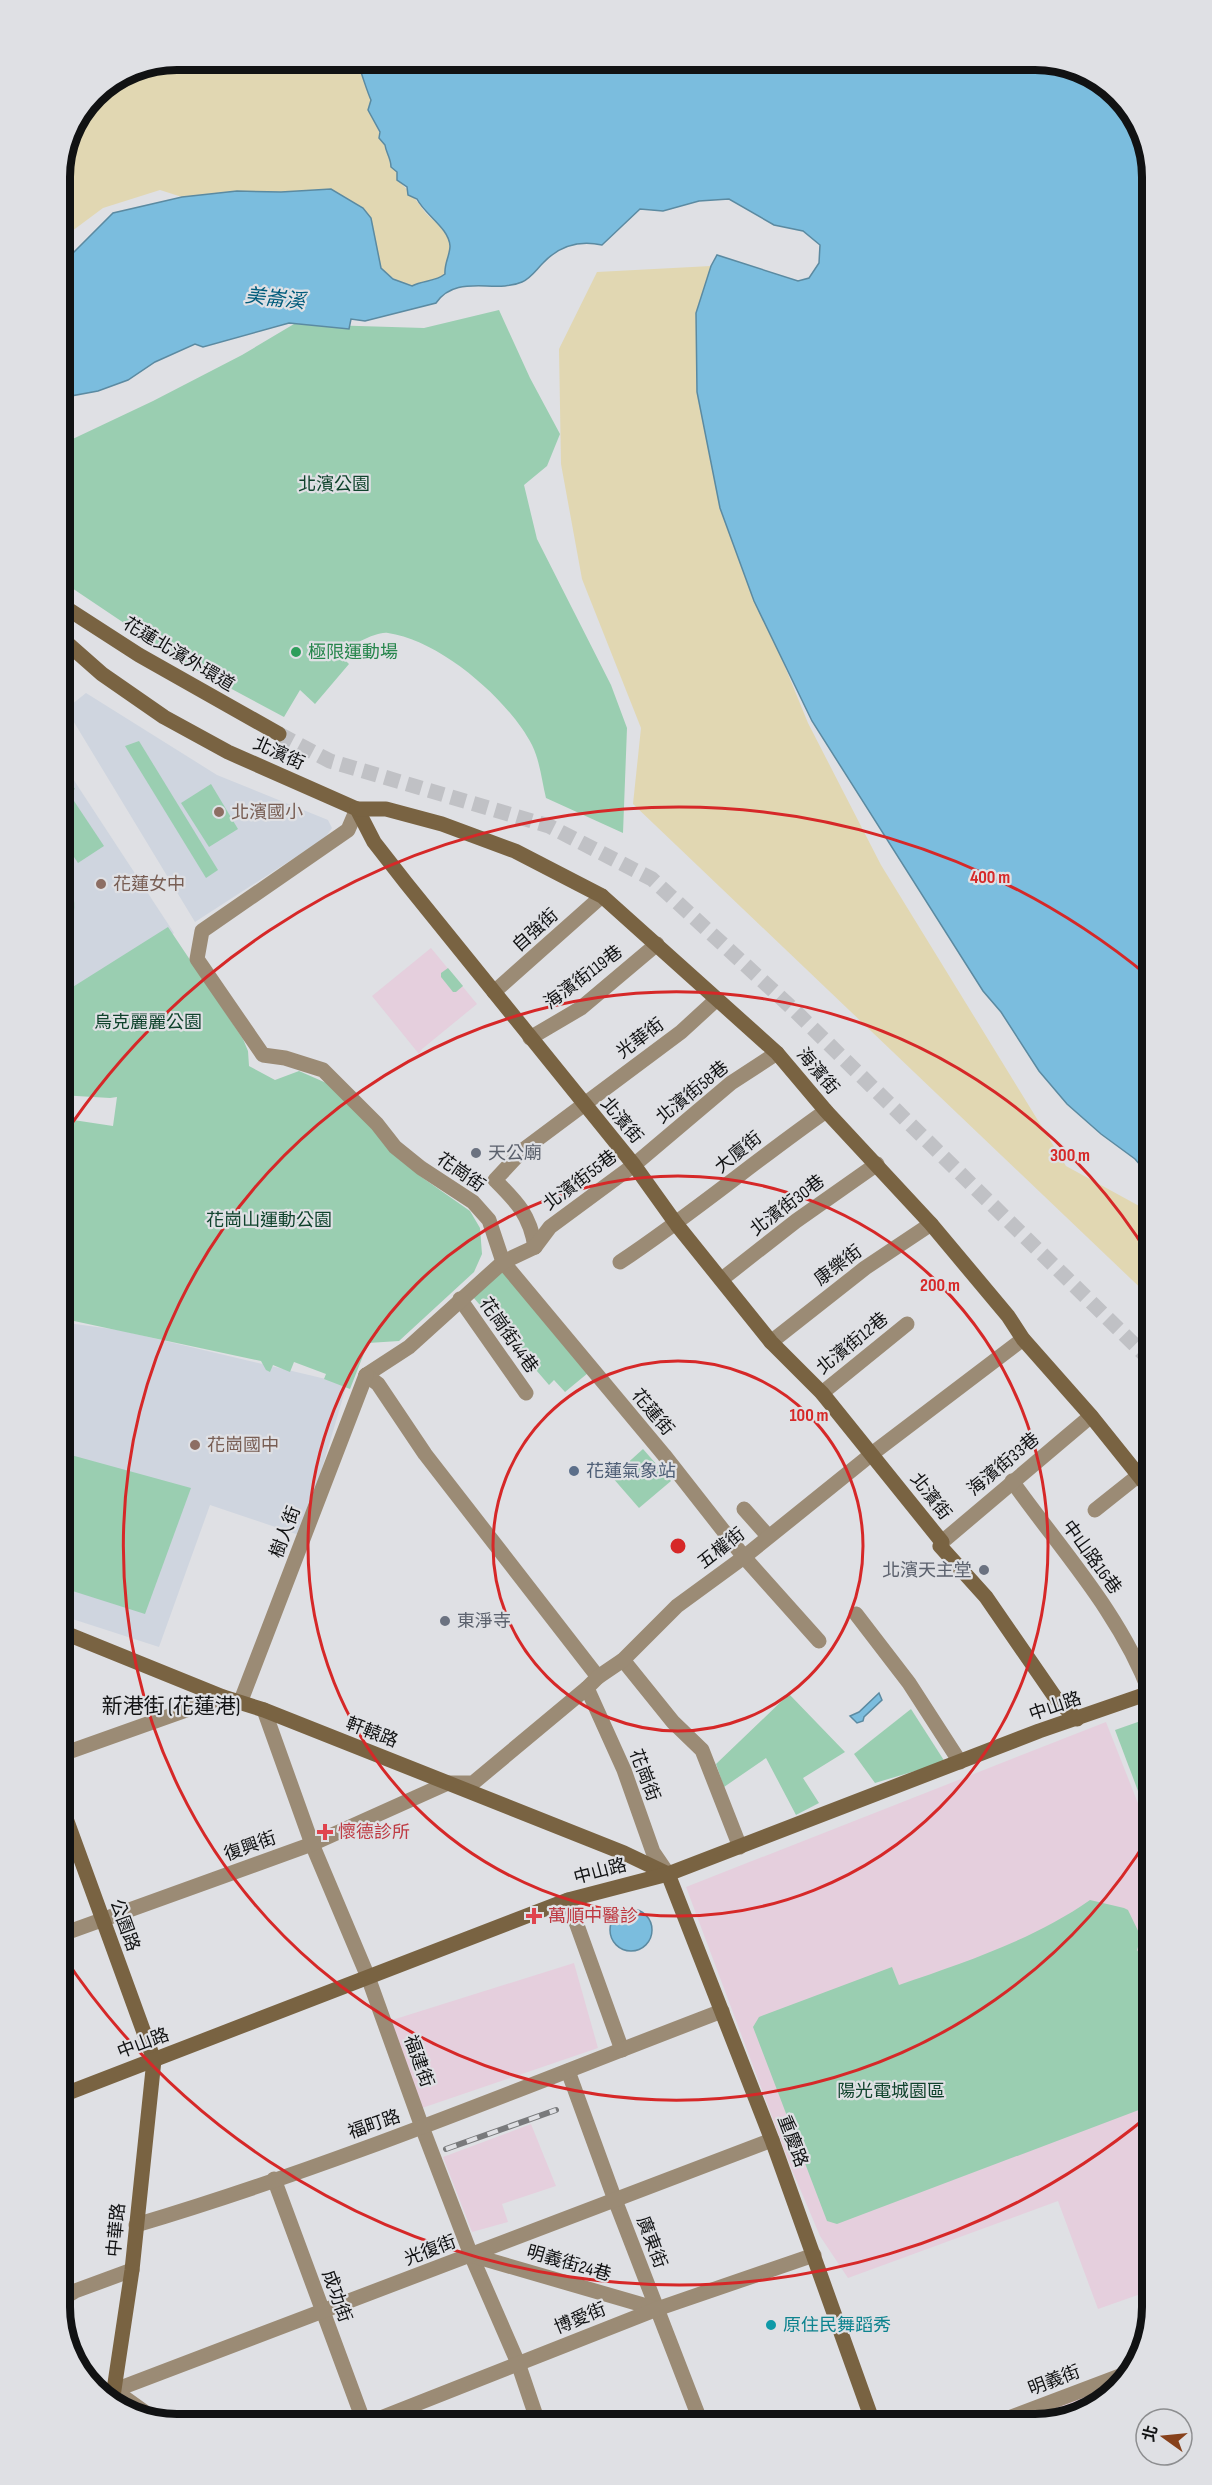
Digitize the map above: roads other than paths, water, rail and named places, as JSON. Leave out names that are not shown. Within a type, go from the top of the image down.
[{"type":"street","name":"花蓮北濱外環道","points":[[71,611],[149,660],[279,734]]},
{"type":"street","name":"北濱街","points":[[71,646],[102,674],[164,717],[228,752],[357,809],[374,842],[634,1165],[676,1225],[771,1342],[822,1393],[873,1454],[942,1542],[940,1546],[986,1597],[1057,1701],[1077,1719]]},
{"type":"street","name":"海濱街","points":[[357,809],[386,809],[442,824],[515,851],[602,896],[777,1053],[826,1111],[931,1224],[1008,1316],[1023,1339],[1091,1416],[1142,1479]]},
{"type":"street","name":"花崗街","points":[[357,809],[348,830],[202,931],[197,959],[263,1055],[285,1058],[323,1070],[377,1124],[396,1147],[421,1168],[473,1202],[489,1220],[503,1262]]},
{"type":"street","name":"自強街","points":[[494,992],[602,896]]},
{"type":"street","name":"海濱街119巷","points":[[530,1038],[581,1008],[657,944]]},
{"type":"street","name":"光華街","points":[[535,1247],[532,1226],[519,1204],[495,1180],[513,1158],[681,1032],[717,999]]},
{"type":"street","name":"北濱街58巷","points":[[634,1165],[731,1083],[777,1053]]},
{"type":"street","name":"大廈街","points":[[620,1262],[676,1225],[751,1168],[777,1145],[826,1111]]},
{"type":"street","name":"北濱街30巷","points":[[722,1280],[796,1221],[877,1164]]},
{"type":"street","name":"北濱街55巷","points":[[535,1247],[549,1227],[634,1165]]},
{"type":"street","name":"康樂街","points":[[771,1342],[865,1268],[931,1224]]},
{"type":"street","points":[[366,1376],[409,1347],[503,1262],[535,1247]]},
{"type":"street","name":"花蓮街","points":[[503,1262],[664,1455],[744,1557],[819,1641]]},
{"type":"street","name":"花崗街44巷","points":[[460,1299],[526,1393]]},
{"type":"street","name":"北濱街12巷","points":[[822,1393],[907,1324]]},
{"type":"street","name":"五權街","points":[[448,1783],[473,1783],[592,1682],[623,1660],[677,1606],[744,1557],[1023,1339]]},
{"type":"street","name":"花崗街","points":[[366,1376],[378,1384],[425,1454],[592,1682],[653,1852],[668,1874]]},
{"type":"street","name":"樹人街","points":[[240,1703],[366,1376]]},
{"type":"street","name":"海濱街33巷","points":[[942,1542],[1012,1480],[1091,1416]]},
{"type":"street","points":[[1095,1510],[1139,1475]]},
{"type":"street","name":"中山路16巷","points":[[1012,1480],[1052,1537],[1094,1588],[1142,1672]]},
{"type":"street","points":[[744,1509],[768,1536]]},
{"type":"street","points":[[856,1614],[909,1683],[960,1762]]},
{"type":"street","name":"軒轅路","points":[[70,1635],[624,1853],[668,1874]]},
{"type":"street","points":[[623,1660],[673,1722],[702,1750],[740,1846]]},
{"type":"street","name":"中山路","points":[[70,2092],[568,1900],[668,1874],[1039,1731],[1142,1696]]},
{"type":"street","points":[[70,1751],[223,1697]]},
{"type":"street","name":"福建街","points":[[264,1710],[312,1844],[368,1977],[422,2127],[471,2255],[518,2364],[535,2414]]},
{"type":"street","name":"復興街","points":[[70,1931],[312,1844],[448,1783]]},
{"type":"street","name":"公園路","points":[[70,1830],[154,2060]]},
{"type":"street","name":"重慶路","points":[[668,1874],[772,2140],[870,2414]]},
{"type":"street","points":[[568,1900],[622,2049]]},
{"type":"street","name":"福町路","points":[[136,2225],[274,2180],[422,2127],[722,2011]]},
{"type":"street","name":"中華路","points":[[111,2391],[132,2270],[154,2060]]},
{"type":"street","name":"廣東街","points":[[568,2071],[698,2414]]},
{"type":"street","name":"光復街","points":[[115,2394],[322,2312],[772,2140]]},
{"type":"street","name":"成功街","points":[[274,2180],[360,2414]]},
{"type":"street","name":"明義街24巷","points":[[471,2255],[657,2308]]},
{"type":"street","name":"博愛街","points":[[390,2414],[657,2308],[814,2255]]},
{"type":"street","points":[[70,2294],[132,2270]]},
{"type":"street","name":"明義街","points":[[1019,2414],[1115,2378]]},
{"type":"water","name":"美崙溪","points":[[361,70],[1048,71],[1088,85],[1100,93],[1119,112],[1138,150],[1142,178],[1142,1167],[1067,1104],[1039,1071],[1001,1012],[983,991],[812,721],[754,601],[720,508],[697,392],[696,313],[711,266],[717,255],[798,281],[809,278],[819,263],[820,245],[803,231],[774,225],[729,199],[699,201],[663,211],[640,209],[602,245],[577,244],[556,252],[522,282],[500,286],[465,286],[444,294],[436,303],[365,321],[351,319],[349,329],[289,323],[203,347],[195,344],[155,362],[128,380],[98,391],[71,396],[71,255],[113,213],[182,197],[237,191],[281,192],[331,189],[363,208],[371,218],[381,268],[393,279],[412,286],[445,274],[450,249],[449,239],[417,199],[408,195],[407,187],[397,180],[397,172],[391,167],[385,145],[379,138],[380,132],[368,110],[371,100]]},
{"type":"water","points":[[879,1693],[882,1700],[864,1717],[863,1721],[857,1723],[850,1716],[859,1712]]},
{"type":"water","points":[[631,1909],[646,1915],[652,1930],[646,1945],[631,1951],[616,1945],[610,1930],[616,1915]]},
{"type":"tunnel","points":[[279,734],[330,761],[549,826],[652,879],[792,1008],[1142,1352]]},
{"type":"railway","points":[[446,2149],[556,2110]]},
{"type":"place","name":"極限運動場","points":[[296,652]]},
{"type":"place","name":"北濱國小","points":[[219,812]]},
{"type":"place","name":"花蓮女中","points":[[101,884]]},
{"type":"place","name":"天公廟","points":[[476,1153]]},
{"type":"place","name":"花崗國中","points":[[195,1445]]},
{"type":"place","name":"花蓮氣象站","points":[[574,1471]]},
{"type":"place","name":"北濱天主堂","points":[[984,1570]]},
{"type":"place","name":"東淨寺","points":[[445,1621]]},
{"type":"place","name":"懷德診所","points":[[325,1832]]},
{"type":"place","name":"萬順中醫診","points":[[534,1916]]},
{"type":"place","name":"原住民舞蹈秀","points":[[771,2325]]},
{"type":"district","name":"新港街 (花蓮港)","points":[[171,1706]]},
{"type":"park label","name":"北濱公園","points":[[334,484]]},
{"type":"park label","name":"烏克麗麗公園","points":[[148,1022]]},
{"type":"park label","name":"花崗山運動公園","points":[[269,1220]]},
{"type":"park label","name":"陽光電城園區","points":[[891,2091]]}]
